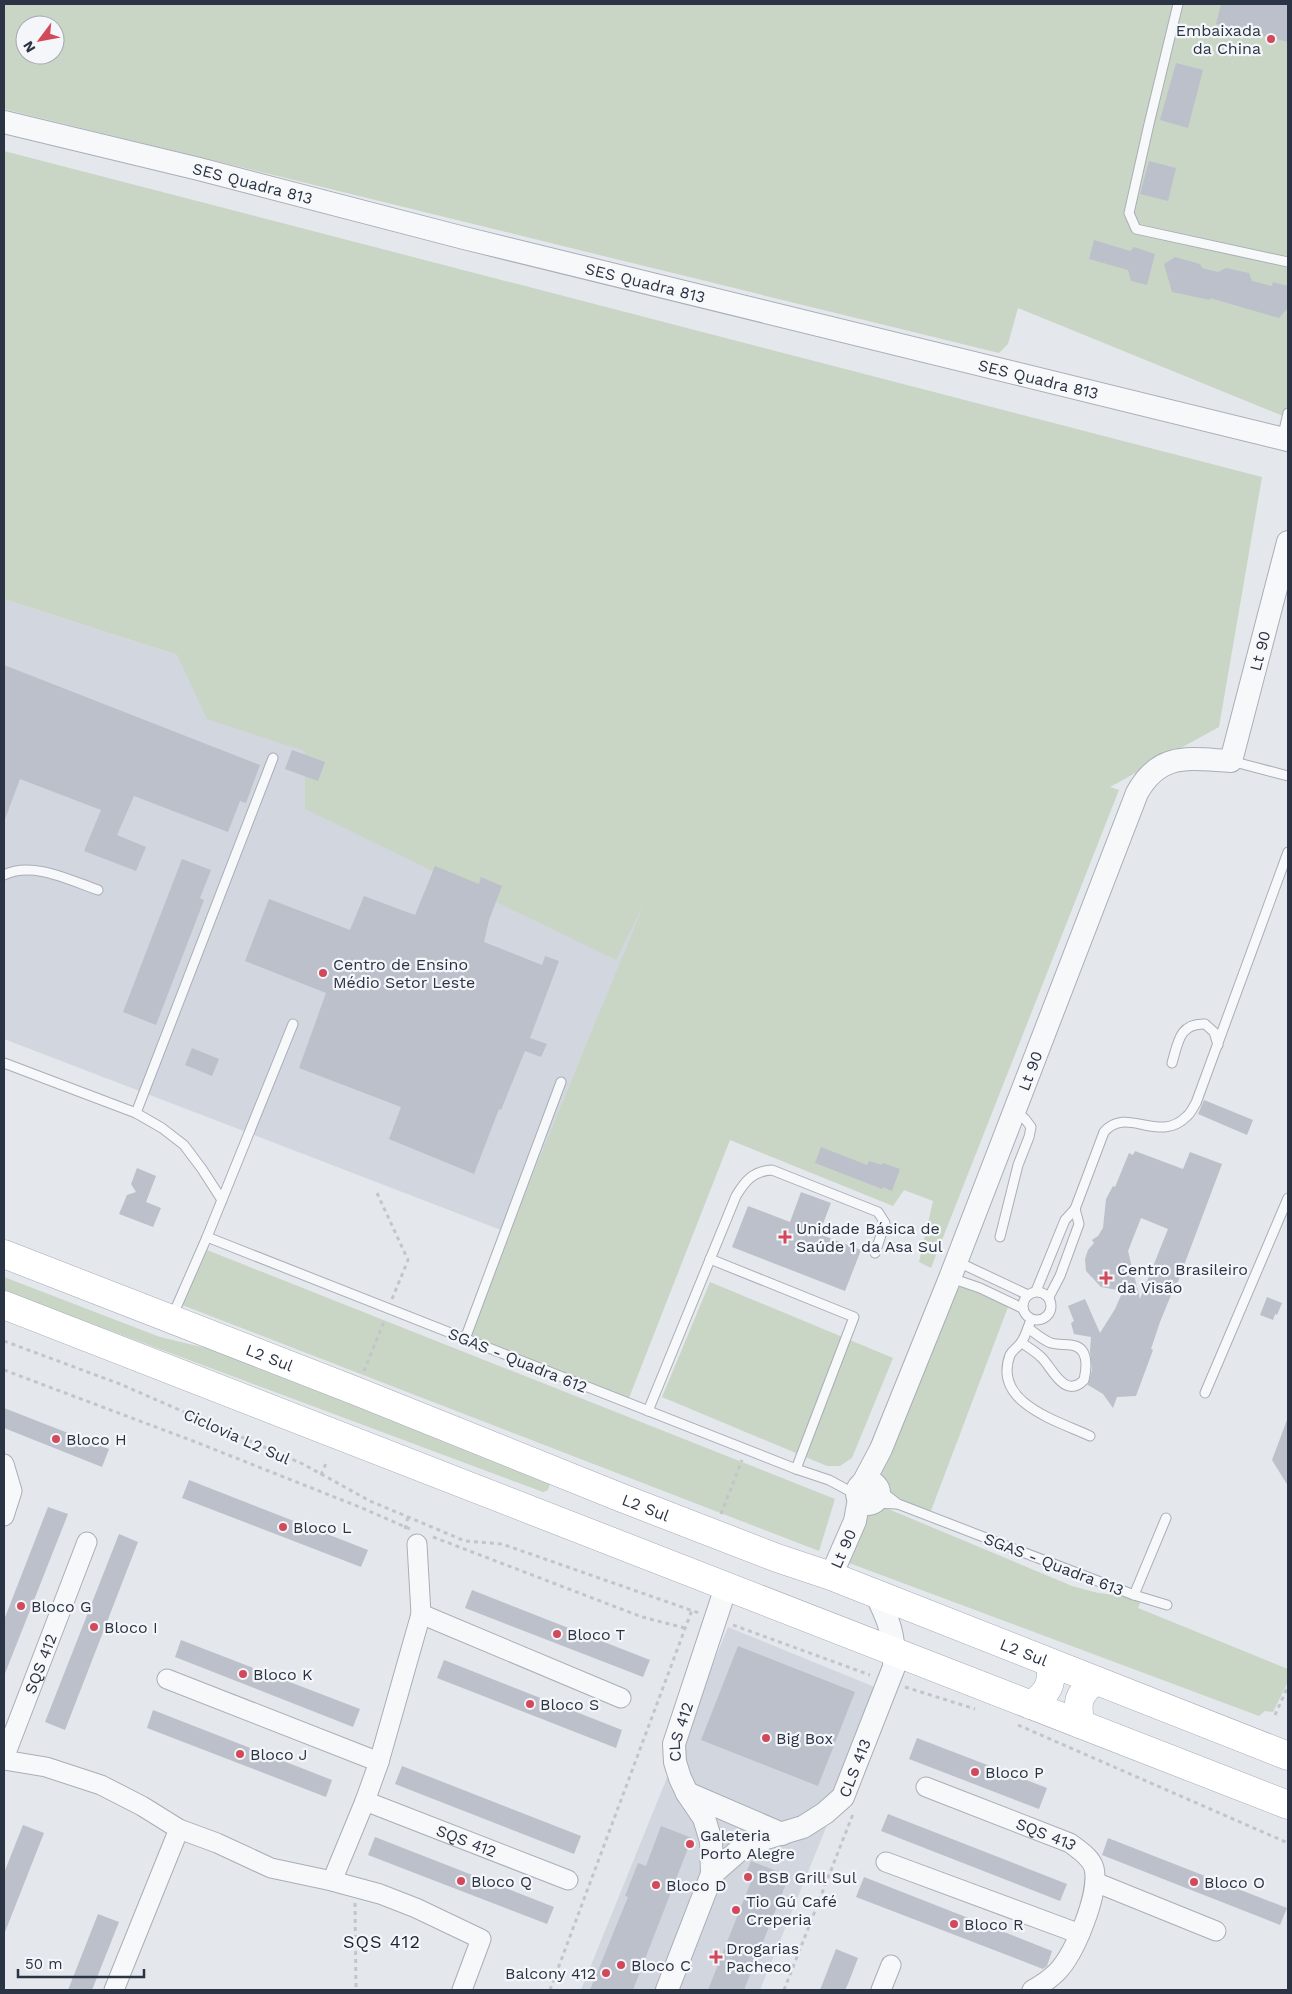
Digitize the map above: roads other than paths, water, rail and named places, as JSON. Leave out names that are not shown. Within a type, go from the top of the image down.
[{"type":"main road","name":"L2 Sul","points":[[7,1258],[171,1318],[622,1498],[875,1593],[1288,1756]]},
{"type":"main road","points":[[4,1305],[1288,1805]]},
{"type":"main road","points":[[559,1521],[569,1511],[574,1502],[571,1477]]},
{"type":"main road","points":[[605,1540],[601,1525],[602,1516],[608,1507],[622,1498]]},
{"type":"main road","points":[[1031,1705],[1044,1696],[1049,1687],[1052,1677],[1050,1663]]},
{"type":"main road","points":[[1080,1724],[1079,1699],[1084,1690],[1096,1681]]},
{"type":"street","name":"SES Quadra 813","points":[[4,122],[199,169],[464,238],[1285,440]]},
{"type":"street","name":"Lt 90","points":[[831,1576],[866,1496],[881,1449],[1142,785],[1151,772],[1168,762],[1200,759],[1231,761],[1288,542]]},
{"type":"street","points":[[4,1464],[12,1491],[4,1516]]},
{"type":"street","points":[[332,1881],[379,1762],[421,1614],[420,1537]]},
{"type":"street","name":"SQS 412","points":[[87,1542],[4,1759],[46,1767],[101,1785],[142,1806],[180,1829],[218,1843],[271,1868],[332,1881],[380,1894],[416,1908],[481,1940],[462,1990]]},
{"type":"street","name":"CLS 412","points":[[712,1874],[711,1842],[704,1818],[687,1793],[680,1778],[675,1762],[674,1744],[726,1587]]},
{"type":"street","name":"CLS 413","points":[[712,1874],[744,1846],[803,1826],[817,1818],[843,1797],[890,1682],[894,1667],[894,1641],[887,1617],[875,1593]]},
{"type":"street","points":[[421,1614],[621,1698]]},
{"type":"street","points":[[167,1679],[379,1762]]},
{"type":"street","name":"SQS 413","points":[[926,1787],[1070,1843],[1084,1853],[1094,1867],[1095,1882],[1090,1904],[1071,1955],[1057,1973],[1032,1990]]},
{"type":"street","points":[[687,1793],[782,1834]]},
{"type":"street","name":"SQS 412","points":[[365,1801],[568,1880]]},
{"type":"street","points":[[114,1990],[180,1829]]},
{"type":"street","points":[[886,1862],[1080,1934]]},
{"type":"street","points":[[667,1990],[712,1874]]},
{"type":"street","points":[[1095,1882],[1216,1931]]},
{"type":"street","points":[[881,1990],[890,1965]]},
{"type":"lane","points":[[1178,4],[1129,213],[1132,221],[1136,229],[1288,262]]},
{"type":"lane","points":[[1285,440],[1288,413]]},
{"type":"lane","points":[[136,1113],[272,758]]},
{"type":"lane","name":"Lt 90","points":[[1231,761],[1288,776]]},
{"type":"lane","points":[[1022,1343],[1043,1358],[1061,1383],[1071,1386],[1082,1383],[1084,1380],[1086,1357],[1082,1350],[1072,1345],[1060,1345],[1050,1342],[1029,1324],[1022,1308],[1023,1300],[1032,1293],[1065,1220],[1075,1209],[1104,1132],[1110,1125],[1121,1122],[1166,1128],[1187,1116],[1196,1103],[1288,852]]},
{"type":"lane","points":[[4,875],[13,870],[28,869],[46,872],[98,890]]},
{"type":"lane","points":[[171,1318],[207,1237],[293,1024]]},
{"type":"lane","points":[[1172,1063],[1180,1036],[1185,1030],[1195,1024],[1205,1024],[1214,1032],[1218,1044]]},
{"type":"lane","points":[[4,1063],[136,1113],[162,1128],[184,1145],[222,1200]]},
{"type":"lane","points":[[465,1339],[561,1082]]},
{"type":"lane","points":[[1000,1237],[1018,1164],[1029,1137],[1030,1127],[1025,1119],[1015,1110]]},
{"type":"lane","points":[[648,1411],[736,1196],[744,1182],[753,1174],[762,1170],[772,1170],[878,1212],[886,1223],[875,1253]]},
{"type":"lane","points":[[1205,1393],[1288,1198]]},
{"type":"lane","points":[[1048,1297],[1060,1276],[1079,1224],[1075,1209]]},
{"type":"lane","name":"SGAS - Quadra 612","points":[[207,1237],[866,1496]]},
{"type":"lane","points":[[710,1259],[854,1317],[796,1469]]},
{"type":"lane","points":[[953,1269],[1048,1297]]},
{"type":"lane","points":[[953,1269],[980,1288],[1022,1308]]},
{"type":"lane","points":[[1029,1324],[1049,1315],[1052,1306],[1048,1297]]},
{"type":"lane","points":[[1029,1324],[1022,1343],[1013,1350],[1008,1363],[1010,1384],[1016,1397],[1031,1409],[1090,1436]]},
{"type":"lane","name":"SGAS - Quadra 613","points":[[866,1496],[898,1504]]},
{"type":"lane","name":"SGAS - Quadra 613","points":[[866,1496],[898,1504],[1134,1595],[1166,1518]]},
{"type":"lane","points":[[1134,1595],[1167,1605]]},
{"type":"place","name":"Embaixada da China","points":[[1271,39]]},
{"type":"place","name":"Centro de Ensino Médio Setor Leste","points":[[323,973]]},
{"type":"place","name":"Unidade Básica de Saúde 1 da Asa Sul","points":[[785,1237]]},
{"type":"place","name":"Centro Brasileiro da Visão","points":[[1106,1278]]},
{"type":"place","name":"Bloco H","points":[[56,1439]]},
{"type":"place","name":"Bloco L","points":[[283,1527]]},
{"type":"place","name":"Bloco G","points":[[21,1606]]},
{"type":"place","name":"Bloco I","points":[[94,1627]]},
{"type":"place","name":"Bloco T","points":[[557,1634]]},
{"type":"place","name":"Bloco K","points":[[243,1674]]},
{"type":"place","name":"Bloco S","points":[[530,1704]]},
{"type":"place","name":"Big Box","points":[[766,1738]]},
{"type":"place","name":"Bloco J","points":[[240,1754]]},
{"type":"place","name":"Bloco P","points":[[975,1772]]},
{"type":"place","name":"Galeteria Porto Alegre","points":[[690,1844]]},
{"type":"place","name":"BSB Grill Sul","points":[[748,1877]]},
{"type":"place","name":"Bloco Q","points":[[461,1881]]},
{"type":"place","name":"Bloco O","points":[[1194,1882]]},
{"type":"place","name":"Bloco D","points":[[656,1885]]},
{"type":"place","name":"Tio Gú Café Creperia","points":[[736,1910]]},
{"type":"place","name":"Bloco R","points":[[954,1924]]},
{"type":"place","name":"Drogarias Pacheco","points":[[716,1957]]},
{"type":"place","name":"Bloco C","points":[[621,1965]]},
{"type":"place","name":"Balcony 412","points":[[606,1973]]},
{"type":"district","name":"SQS 412","points":[[382,1942]]}]
